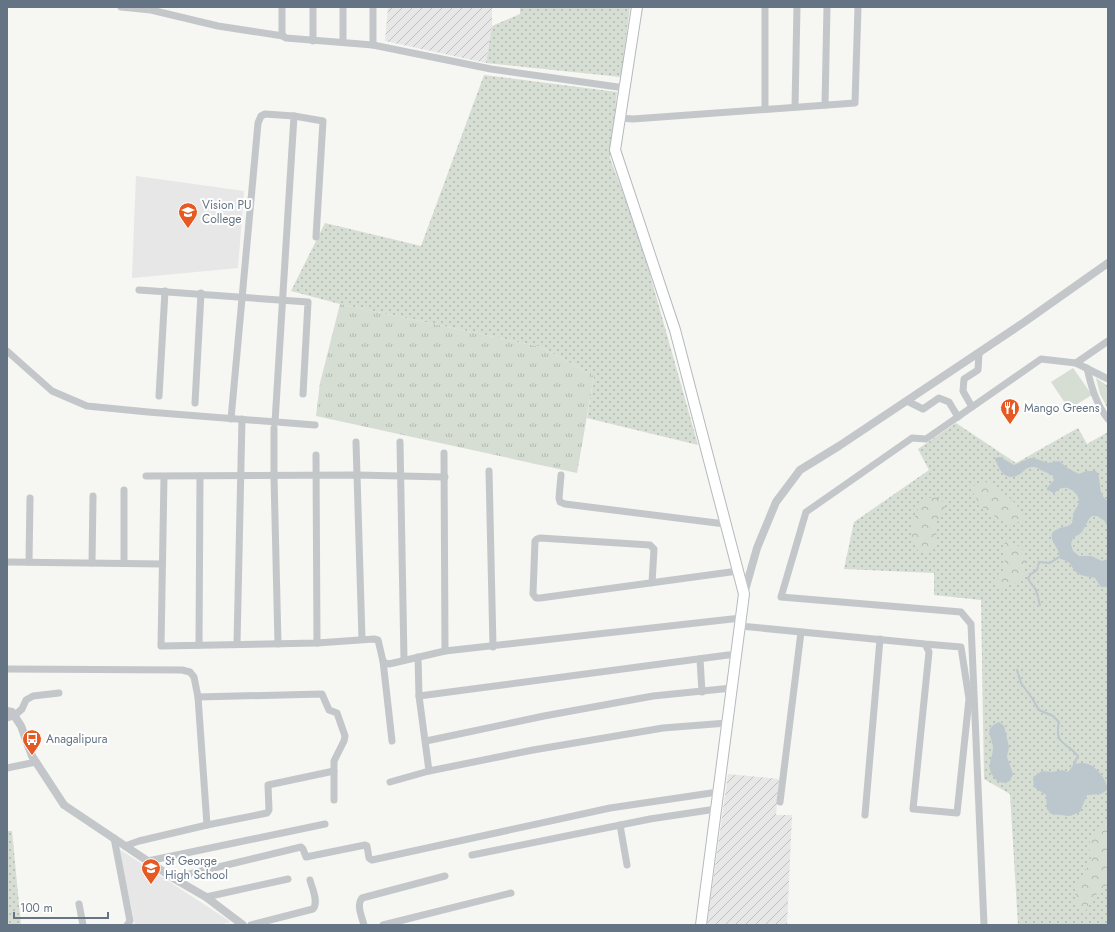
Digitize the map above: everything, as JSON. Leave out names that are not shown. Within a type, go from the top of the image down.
[{"type":"main road","points":[[637,7],[615,150],[675,330],[744,594],[701,925]]},
{"type":"street","points":[[121,7],[151,8],[218,26],[283,36],[286,38],[373,45],[491,69],[625,88]]},
{"type":"street","points":[[282,7],[283,36]]},
{"type":"street","points":[[313,7],[313,41]]},
{"type":"street","points":[[343,42],[344,7]]},
{"type":"street","points":[[373,7],[373,45]]},
{"type":"street","points":[[765,109],[766,7]]},
{"type":"street","points":[[795,107],[797,7]]},
{"type":"street","points":[[825,105],[827,7]]},
{"type":"street","points":[[620,118],[633,119],[855,103],[858,7]]},
{"type":"street","points":[[231,419],[258,123],[260,116],[265,114],[294,116],[323,121],[316,237]]},
{"type":"street","points":[[278,644],[274,476],[275,425],[294,116]]},
{"type":"street","points":[[744,594],[757,548],[776,502],[800,470],[979,353],[1108,263]]},
{"type":"street","points":[[139,290],[201,293],[243,298],[308,302],[303,394]]},
{"type":"street","points":[[159,396],[165,291]]},
{"type":"street","points":[[194,403],[201,293]]},
{"type":"street","points":[[1076,363],[1108,341]]},
{"type":"street","points":[[7,351],[52,391],[87,406],[242,420],[275,425],[315,425]]},
{"type":"street","points":[[972,407],[963,391],[964,379],[978,370],[979,353]]},
{"type":"street","points":[[984,925],[971,624],[961,612],[781,597],[806,512],[912,438],[926,439],[1041,359],[1076,363],[1108,379]]},
{"type":"street","points":[[1087,368],[1092,390],[1108,419]]},
{"type":"street","points":[[907,401],[923,409],[940,398],[949,402],[958,417]]},
{"type":"street","points":[[237,644],[242,420]]},
{"type":"street","points":[[356,442],[362,639]]},
{"type":"street","points":[[400,442],[404,660]]},
{"type":"street","points":[[444,453],[445,651]]},
{"type":"street","points":[[316,455],[317,643]]},
{"type":"street","points":[[489,471],[492,647]]},
{"type":"street","points":[[146,476],[356,475],[445,477]]},
{"type":"street","points":[[561,475],[559,498],[560,502],[565,504],[726,524]]},
{"type":"street","points":[[199,645],[200,476]]},
{"type":"street","points":[[164,477],[161,646],[317,643],[362,639],[378,640],[383,661],[392,741]]},
{"type":"street","points":[[124,490],[124,563]]},
{"type":"street","points":[[92,563],[93,496]]},
{"type":"street","points":[[29,562],[30,498]]},
{"type":"street","points":[[652,583],[654,549],[650,545],[540,538],[536,539],[535,541],[533,594],[536,598],[540,598],[652,583],[738,571]]},
{"type":"street","points":[[7,562],[162,564]]},
{"type":"street","points":[[383,661],[389,664],[445,651],[741,622],[801,632],[961,647],[969,699],[957,813],[913,809],[929,652],[925,644]]},
{"type":"street","points":[[780,802],[801,632]]},
{"type":"street","points":[[865,816],[880,639]]},
{"type":"street","points":[[419,696],[736,655]]},
{"type":"street","points":[[418,657],[419,696],[429,771]]},
{"type":"street","points":[[700,659],[702,692]]},
{"type":"street","points":[[7,669],[182,670],[190,672],[194,677],[198,697],[207,825]]},
{"type":"street","points":[[426,741],[544,716],[653,696],[732,688]]},
{"type":"street","points":[[59,694],[33,696],[26,700],[22,709],[9,715],[20,726],[32,756],[64,805],[173,878],[206,897],[243,925]]},
{"type":"street","points":[[198,697],[322,694],[329,710],[337,713],[345,736],[344,741],[334,758],[334,800]]},
{"type":"street","points":[[390,782],[429,771],[534,750],[663,728],[727,723]]},
{"type":"street","points":[[7,768],[36,762]]},
{"type":"street","points":[[125,846],[139,841],[207,825],[266,813],[269,810],[268,785],[334,771]]},
{"type":"street","points":[[173,878],[301,847],[306,857],[365,845],[367,846],[368,858],[372,860],[610,808],[718,792]]},
{"type":"street","points":[[472,855],[650,819],[716,809]]},
{"type":"street","points":[[148,861],[325,824]]},
{"type":"street","points":[[620,825],[627,865]]},
{"type":"street","points":[[114,838],[130,921],[128,925]]},
{"type":"street","points":[[364,925],[359,904],[362,898],[445,876]]},
{"type":"street","points":[[206,897],[288,879]]},
{"type":"street","points":[[250,925],[313,909],[316,902],[310,880]]},
{"type":"street","points":[[383,925],[511,894]]},
{"type":"street","points":[[79,904],[83,925]]},
{"type":"shaded area","points":[[388,7],[492,7],[492,26],[486,63],[385,41]]},
{"type":"shaded area","name":"Vision PU College","points":[[136,176],[244,191],[238,268],[132,278]]},
{"type":"shaded area","points":[[1000,457],[1014,465],[1030,458],[1034,458],[1048,463],[1059,461],[1069,469],[1079,474],[1086,471],[1096,471],[1099,478],[1102,495],[1108,501],[1108,532],[1106,522],[1097,516],[1092,516],[1082,532],[1073,538],[1071,544],[1073,551],[1079,556],[1091,556],[1102,561],[1108,559],[1108,587],[1101,587],[1095,578],[1079,574],[1074,570],[1070,563],[1060,559],[1059,553],[1052,540],[1052,534],[1054,531],[1072,523],[1074,513],[1079,502],[1079,498],[1076,493],[1068,488],[1060,488],[1054,493],[1047,490],[1054,480],[1054,477],[1035,467],[1029,467],[1013,477],[1006,476],[998,467],[995,459]]},
{"type":"shaded area","points":[[999,722],[1004,726],[1009,747],[1007,757],[1013,774],[1010,781],[1004,783],[995,779],[990,769],[993,745],[990,730],[991,727]]},
{"type":"shaded area","points":[[1086,763],[1098,771],[1106,783],[1107,790],[1101,794],[1087,795],[1080,812],[1070,816],[1051,814],[1047,809],[1046,795],[1034,787],[1033,777],[1042,771],[1052,772],[1062,770],[1068,772],[1074,764]]},
{"type":"shaded area","points":[[728,774],[779,779],[776,815],[792,815],[787,925],[707,925]]},
{"type":"shaded area","name":"St George High School","points":[[119,849],[231,922],[218,925],[135,925]]},
{"type":"green space","points":[[520,7],[630,7],[621,77],[486,63],[492,26],[520,14]]},
{"type":"green space","points":[[484,75],[617,92],[610,158],[640,239],[698,445],[587,418],[594,376],[541,347],[340,304],[291,291],[325,223],[421,246]]},
{"type":"green space","points":[[340,304],[541,347],[594,376],[577,473],[316,416],[320,383]]},
{"type":"green space","points":[[1073,368],[1092,395],[1069,409],[1051,382]]},
{"type":"green space","points":[[1096,378],[1108,386],[1108,409],[1100,394]]},
{"type":"green space","points":[[956,423],[1016,463],[1078,428],[1087,444],[1108,432],[1108,925],[1018,925],[1010,794],[984,779],[981,600],[934,595],[934,573],[844,569],[854,522],[929,470],[918,449]]},
{"type":"green space","points":[[984,481],[1013,501],[1018,507],[1023,519],[1012,526],[982,507],[974,495],[971,487]]},
{"type":"green space","points":[[935,497],[943,502],[946,510],[942,516],[935,521],[937,540],[934,549],[931,552],[919,552],[912,539],[911,526],[920,505],[926,499]]},
{"type":"green space","points":[[1005,541],[1013,543],[1022,549],[1025,563],[1023,576],[1014,583],[1003,588],[994,584],[995,577],[1004,570],[1005,563],[1003,552]]},
{"type":"green space","points":[[1108,820],[1108,884],[1106,888],[1101,890],[1095,896],[1083,914],[1076,905],[1075,888],[1091,861],[1089,845],[1092,834]]},
{"type":"green space","points":[[7,831],[12,831],[21,925],[7,925]]},
{"type":"waterway","points":[[1040,605],[1036,591],[1028,578],[1037,570],[1039,562],[1050,563],[1059,557]]},
{"type":"waterway","points":[[1017,670],[1021,683],[1039,710],[1053,716],[1059,722],[1058,735],[1060,739],[1078,756],[1074,764]]},
{"type":"place","name":"Vision PU College","points":[[188,229]]},
{"type":"place","name":"Mango Greens","points":[[1010,425]]},
{"type":"place","name":"Anagalipura","points":[[32,756]]},
{"type":"place","name":"St George High School","points":[[151,885]]}]
